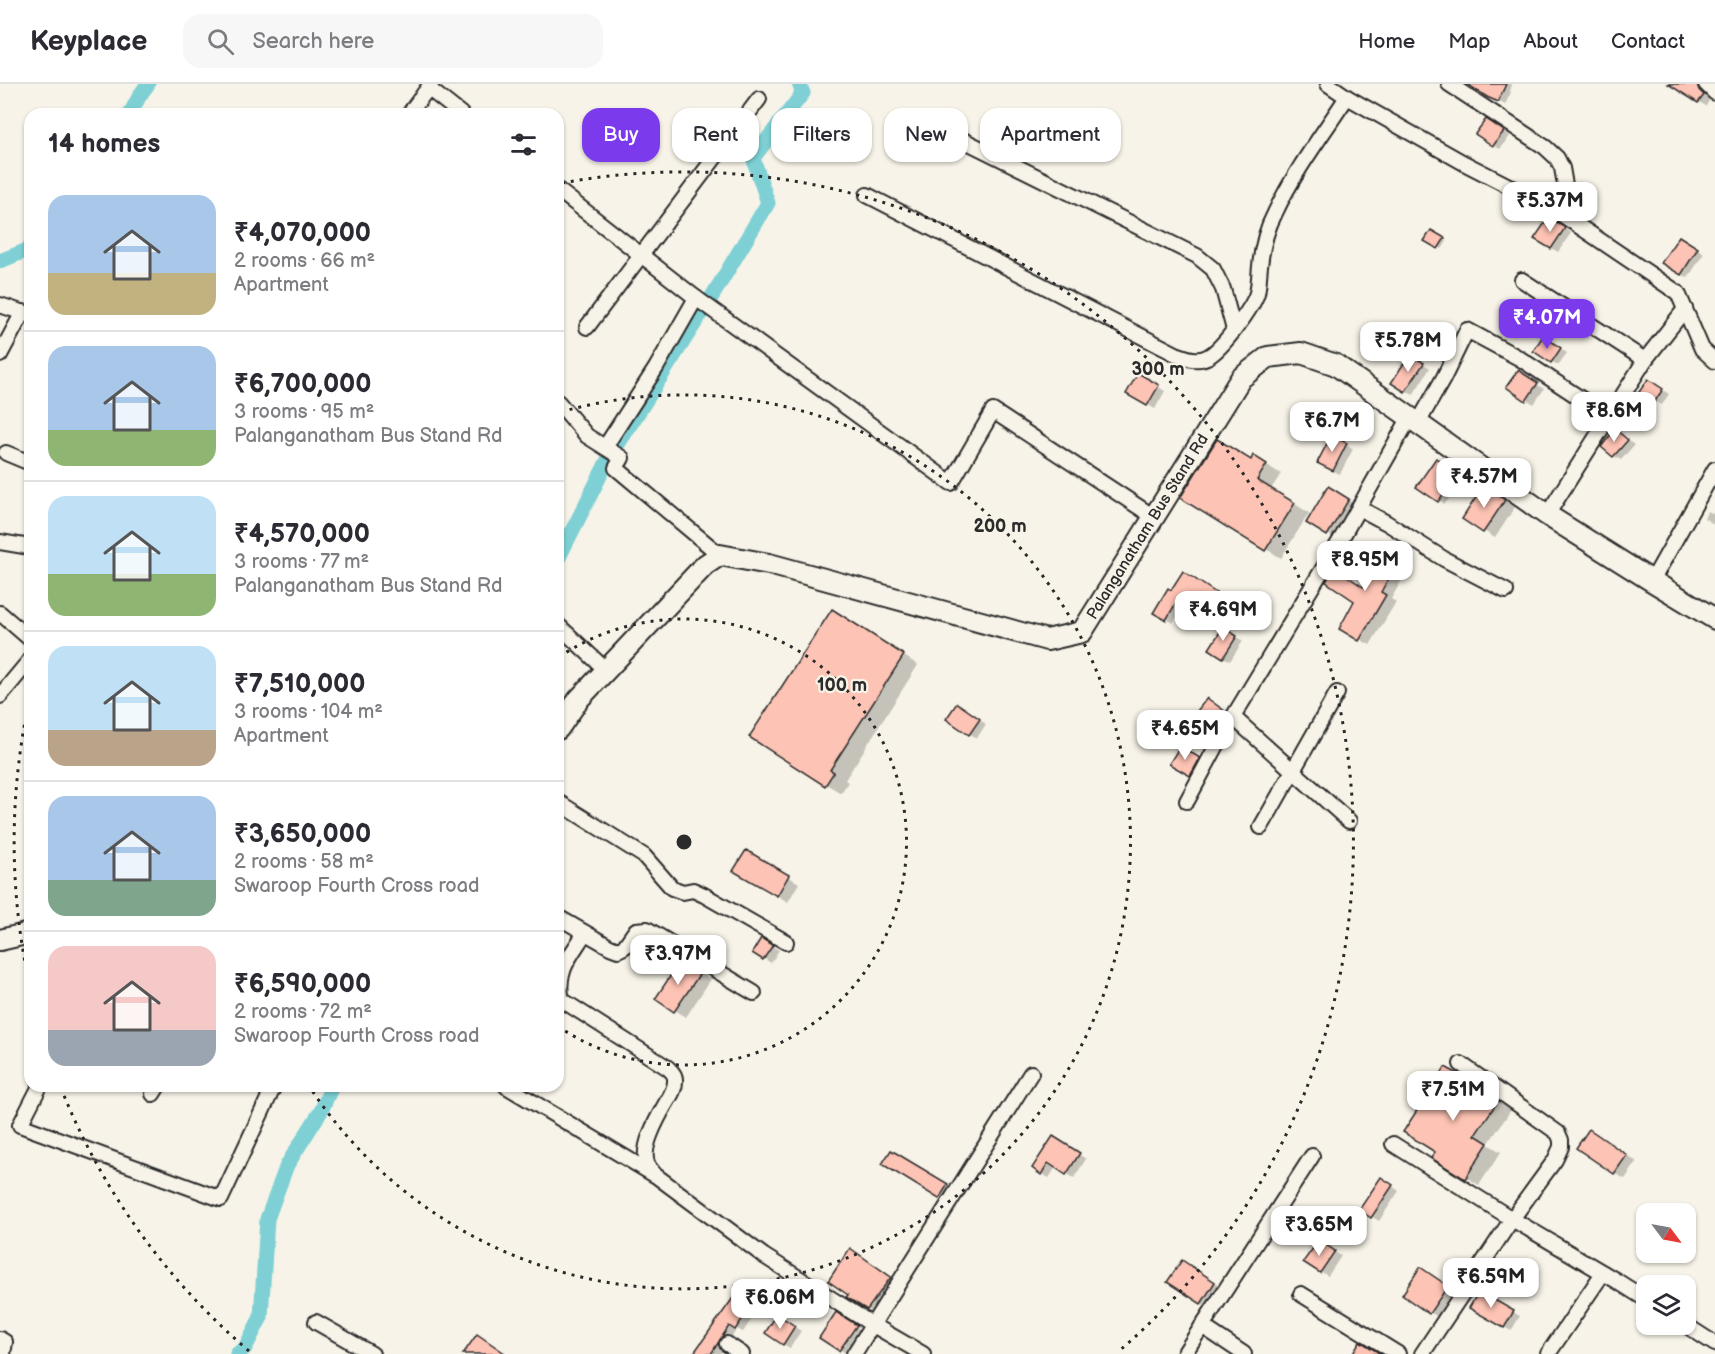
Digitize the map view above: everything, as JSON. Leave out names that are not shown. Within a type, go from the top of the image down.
[{"type":"street","points":[[1328,84],[1464,163],[1552,208],[1678,292],[1702,349],[1715,361]]},
{"type":"street","points":[[1449,84],[1545,147],[1557,158],[1562,168],[1565,185],[1563,195],[1552,208]]},
{"type":"street","points":[[1706,84],[1715,93]]},
{"type":"street","points":[[413,108],[429,86],[454,108]]},
{"type":"street","points":[[867,195],[1176,354],[1194,360],[1207,357],[1218,350],[1253,302],[1257,294],[1265,236],[1274,214],[1291,183],[1347,97]]},
{"type":"street","points":[[587,327],[759,99]]},
{"type":"street","points":[[968,142],[1197,256],[1214,268],[1223,289],[1233,330]]},
{"type":"street","points":[[564,195],[696,298],[951,483],[993,411],[1154,517]]},
{"type":"street","points":[[1522,280],[1645,360]]},
{"type":"street","points":[[605,447],[657,368],[696,298]]},
{"type":"street","points":[[0,305],[24,313]]},
{"type":"street","points":[[1547,515],[1645,360],[1685,309]]},
{"type":"street","points":[[0,355],[24,317]]},
{"type":"street","points":[[1187,801],[1233,717],[1359,508],[1414,420],[1443,379],[1467,330],[1519,358],[1609,417]]},
{"type":"street","name":"Palanganatham Bus Stand Rd","points":[[720,555],[769,564],[1047,640],[1082,633],[1241,378],[1268,357],[1301,353],[1336,364],[1547,515],[1715,618]]},
{"type":"street","points":[[564,409],[587,436],[622,459],[616,468],[720,555],[705,565],[579,699],[564,720]]},
{"type":"street","points":[[6,453],[24,460]]},
{"type":"street","points":[[1652,581],[1715,469]]},
{"type":"street","points":[[1359,508],[1386,522],[1444,559],[1506,591]]},
{"type":"street","points":[[0,542],[24,546]]},
{"type":"street","points":[[0,613],[24,634]]},
{"type":"street","points":[[564,631],[606,670]]},
{"type":"street","points":[[0,696],[24,667]]},
{"type":"street","points":[[1260,827],[1337,693]]},
{"type":"street","points":[[1233,717],[1349,821]]},
{"type":"street","points":[[564,806],[644,856],[672,888],[683,892],[693,890],[704,895],[786,942]]},
{"type":"street","points":[[564,921],[618,950],[624,947],[636,930],[647,929],[754,993]]},
{"type":"street","points":[[564,967],[585,933]]},
{"type":"street","points":[[1,942],[24,935]]},
{"type":"street","points":[[564,1001],[673,1073],[676,1080],[673,1090],[658,1117],[649,1138],[646,1153],[647,1164],[655,1175]]},
{"type":"street","points":[[1422,1354],[1555,1160],[1561,1147],[1558,1133],[1549,1125],[1461,1064]]},
{"type":"street","points":[[854,1354],[1031,1073]]},
{"type":"street","points":[[37,1092],[20,1125],[220,1198],[271,1092]]},
{"type":"street","points":[[516,1092],[655,1175],[764,1256],[923,1354]]},
{"type":"street","points":[[1393,1144],[1512,1220],[1636,1293]]},
{"type":"street","points":[[1184,1354],[1312,1156]]},
{"type":"street","points":[[1548,1354],[1603,1272]]},
{"type":"street","points":[[1301,1294],[1398,1354]]},
{"type":"street","points":[[316,1322],[372,1354]]},
{"type":"street","points":[[1202,1326],[1244,1354]]},
{"type":"street","points":[[1696,1332],[1715,1344]]},
{"type":"street","points":[[0,1339],[6,1342],[3,1354]]},
{"type":"street","points":[[727,1344],[742,1354]]},
{"type":"building","points":[[1467,84],[1506,84],[1498,102]]},
{"type":"building","points":[[1668,84],[1697,84],[1704,95],[1698,103]]},
{"type":"building","points":[[1486,119],[1504,131],[1493,146],[1475,134]]},
{"type":"building","points":[[1549,217],[1565,228],[1551,249],[1534,239]]},
{"type":"building","points":[[1431,230],[1445,238],[1438,249],[1424,241]]},
{"type":"building","points":[[1679,236],[1698,248],[1681,275],[1661,263]]},
{"type":"building","points":[[1543,336],[1561,348],[1551,363],[1533,351]]},
{"type":"building","points":[[1410,354],[1424,363],[1405,392],[1391,383]]},
{"type":"building","points":[[1518,370],[1538,383],[1526,401],[1506,387]]},
{"type":"building","points":[[1138,373],[1159,385],[1147,406],[1126,394]]},
{"type":"building","points":[[1648,379],[1663,389],[1654,403],[1639,392]]},
{"type":"building","points":[[1615,429],[1628,440],[1613,457],[1601,447]]},
{"type":"building","points":[[1331,436],[1347,443],[1333,471],[1317,463]]},
{"type":"building","points":[[1217,439],[1251,460],[1253,455],[1267,464],[1257,480],[1295,503],[1265,551],[1180,498]]},
{"type":"building","points":[[1436,458],[1458,473],[1438,502],[1416,487]]},
{"type":"building","points":[[1484,485],[1505,500],[1483,533],[1462,519]]},
{"type":"building","points":[[1328,486],[1349,499],[1327,536],[1306,523]]},
{"type":"building","points":[[1388,543],[1404,552],[1381,592],[1386,595],[1359,641],[1339,629],[1354,601],[1326,582],[1334,567],[1363,587]]},
{"type":"building","points":[[1183,571],[1225,599],[1211,619],[1179,598],[1166,620],[1153,613],[1168,588],[1171,590]]},
{"type":"building","points":[[832,609],[904,655],[830,770],[834,772],[825,786],[749,737]]},
{"type":"building","points":[[1223,627],[1237,636],[1223,658],[1209,649]]},
{"type":"building","points":[[1207,698],[1226,712],[1217,726],[1197,711]]},
{"type":"building","points":[[957,703],[980,719],[969,735],[946,719]]},
{"type":"building","points":[[1180,746],[1200,758],[1190,776],[1169,764]]},
{"type":"building","points":[[746,850],[789,875],[777,896],[733,871]]},
{"type":"building","points":[[761,938],[773,945],[763,960],[752,953]]},
{"type":"building","points":[[681,960],[701,972],[674,1012],[655,999]]},
{"type":"building","points":[[1445,1067],[1464,1077],[1498,1101],[1475,1135],[1488,1143],[1465,1179],[1431,1158],[1435,1152],[1403,1132],[1423,1101],[1425,1102]]},
{"type":"building","points":[[1589,1129],[1627,1155],[1614,1174],[1576,1148]]},
{"type":"building","points":[[1053,1136],[1080,1153],[1066,1175],[1048,1163],[1041,1175],[1032,1168]]},
{"type":"building","points":[[891,1150],[948,1184],[939,1199],[882,1164]]},
{"type":"building","points":[[1381,1177],[1393,1185],[1371,1218],[1359,1210]]},
{"type":"building","points":[[1319,1240],[1335,1251],[1320,1273],[1303,1262]]},
{"type":"building","points":[[850,1248],[891,1277],[867,1310],[846,1297],[848,1295],[828,1281]]},
{"type":"building","points":[[1182,1260],[1215,1282],[1201,1304],[1167,1282]]},
{"type":"building","points":[[1420,1267],[1448,1286],[1429,1314],[1402,1295]]},
{"type":"building","points":[[1479,1291],[1514,1311],[1504,1328],[1469,1308]]},
{"type":"building","points":[[733,1298],[749,1309],[735,1330],[729,1326],[711,1354],[693,1354]]},
{"type":"building","points":[[836,1312],[857,1325],[839,1351],[819,1338]]},
{"type":"building","points":[[777,1314],[795,1326],[783,1345],[765,1333]]},
{"type":"building","points":[[477,1334],[506,1354],[463,1354]]},
{"type":"building","points":[[1360,1341],[1381,1354],[1352,1354]]},
{"type":"waterway","points":[[133,108],[148,84]]},
{"type":"waterway","points":[[564,547],[608,460],[716,290],[768,203],[753,158],[803,93],[799,84]]},
{"type":"waterway","points":[[0,261],[24,251]]},
{"type":"waterway","points":[[237,1354],[245,1348],[261,1317],[267,1219],[287,1165],[321,1111],[329,1092]]}]
